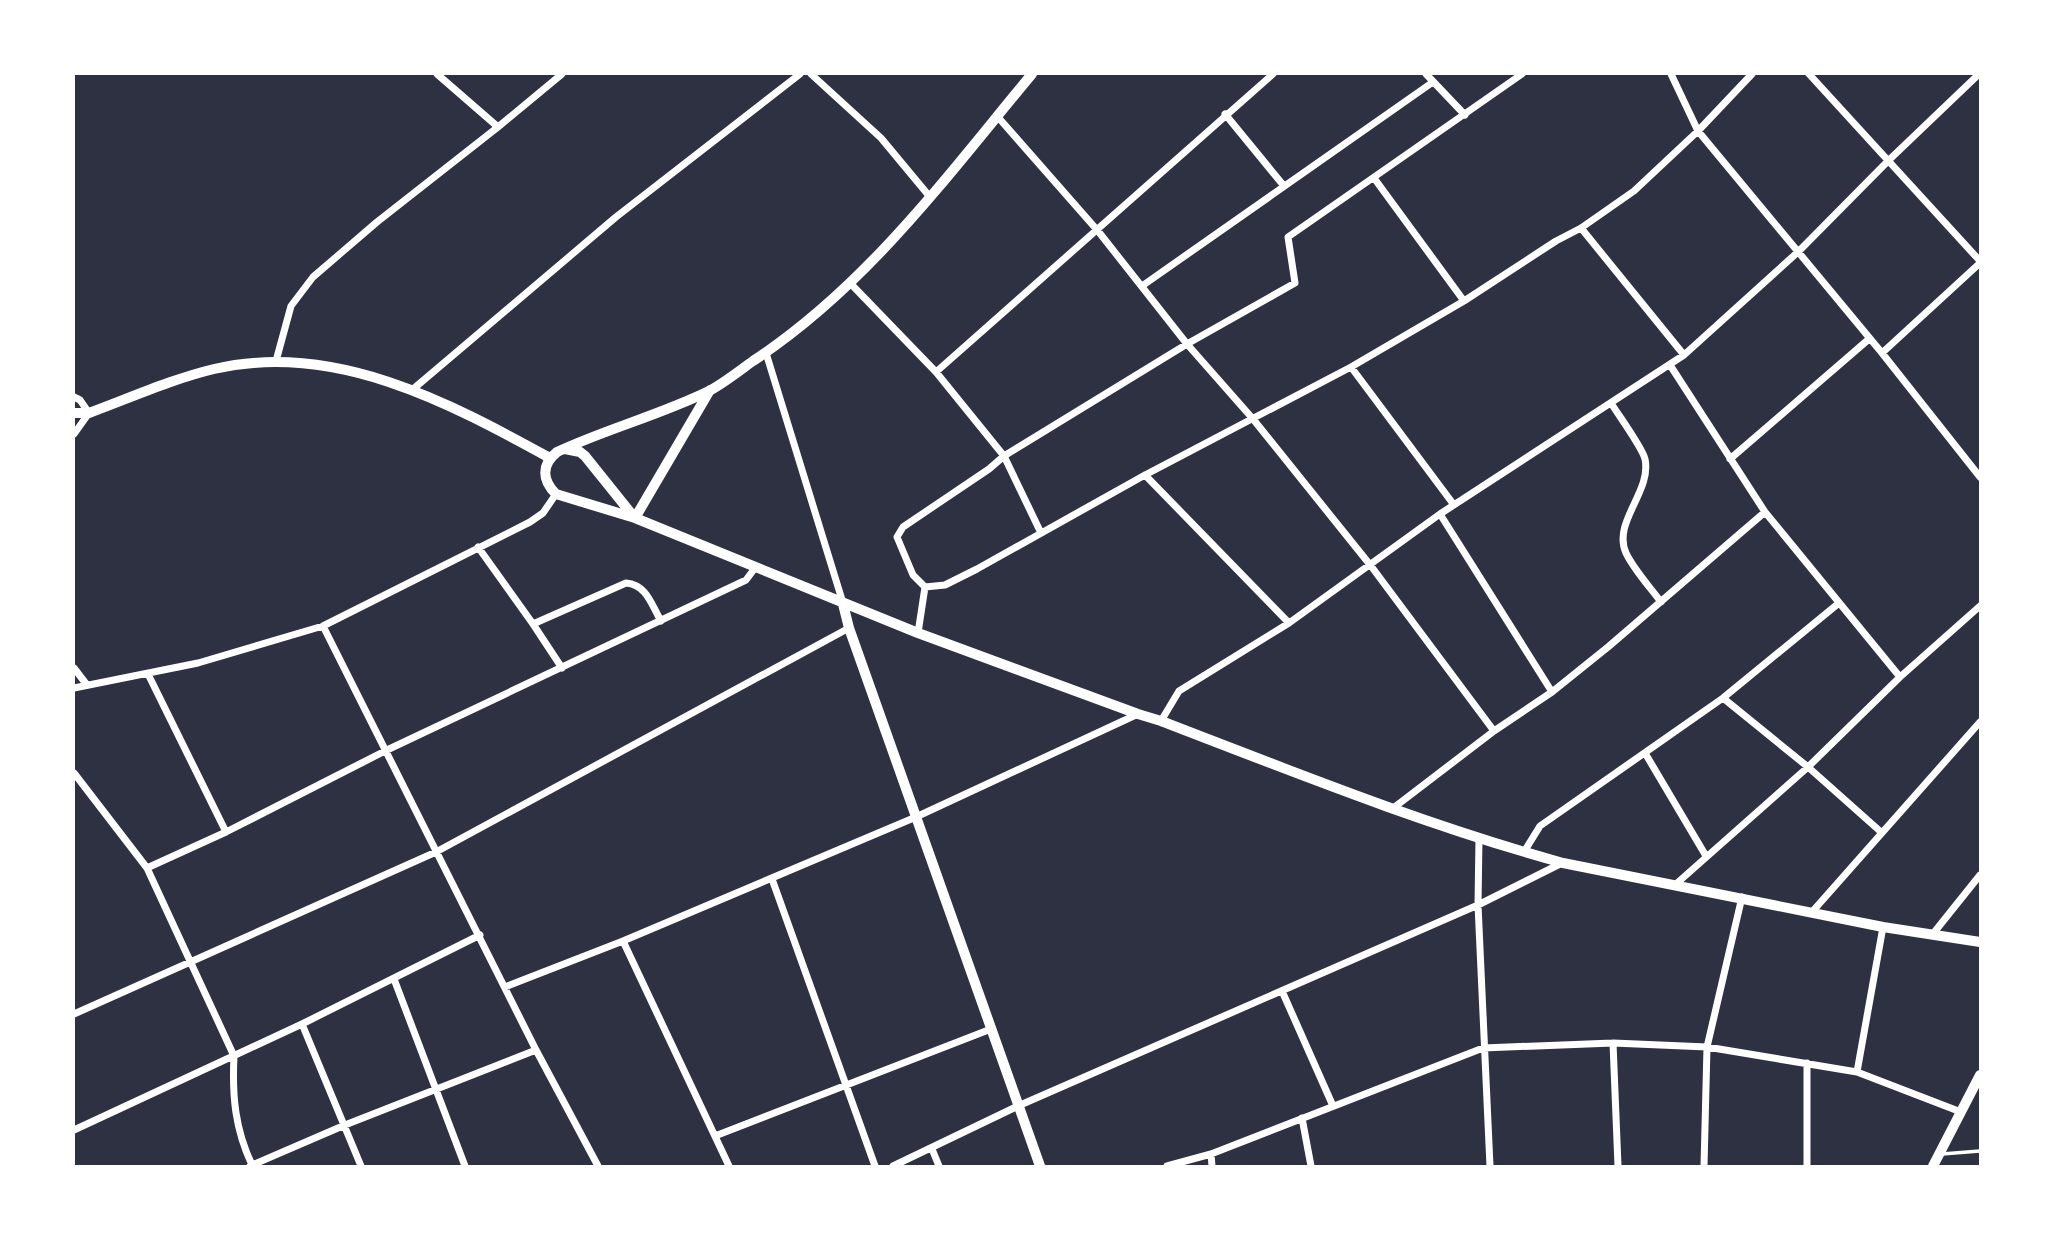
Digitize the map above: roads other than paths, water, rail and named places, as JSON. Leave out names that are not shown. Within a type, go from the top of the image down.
[{"type":"main road","points":[[1933,1167],[1980,1075]]},
{"type":"street","points":[[437,74],[498,127]]},
{"type":"street","points":[[276,361],[291,306],[313,277],[377,222],[562,74]]},
{"type":"street","points":[[412,390],[616,217],[800,74]]},
{"type":"street","points":[[811,74],[881,138],[930,197]]},
{"type":"street","points":[[1032,74],[930,197],[851,284],[818,314],[710,390],[550,457],[545,471],[548,486],[556,494],[635,518],[918,633],[1392,809],[1479,838],[1563,863],[1883,927],[1980,942]]},
{"type":"street","points":[[1426,74],[1465,116]]},
{"type":"street","points":[[925,587],[913,575],[897,537],[903,527],[1004,456],[1187,344],[1295,282],[1287,237],[1522,74]]},
{"type":"street","points":[[1671,74],[1699,131],[1980,477]]},
{"type":"street","points":[[925,587],[945,585],[1145,475],[1351,367],[1464,301],[1556,241],[1581,228],[1634,191],[1699,131],[1752,74]]},
{"type":"street","points":[[1809,74],[1980,262],[1882,353]]},
{"type":"street","points":[[936,372],[1098,230],[1268,75]]},
{"type":"street","points":[[1161,721],[1179,691],[1289,623],[1440,514],[1684,355],[1798,251],[1979,75]]},
{"type":"street","points":[[1142,286],[1433,82]]},
{"type":"street","points":[[1225,114],[1284,186]]},
{"type":"street","points":[[997,116],[1098,230],[1187,344],[1253,419],[1371,566],[1494,731]]},
{"type":"street","points":[[1374,178],[1464,301]]},
{"type":"street","points":[[1581,228],[1684,355]]},
{"type":"street","points":[[851,284],[936,372],[1004,456],[1041,533]]},
{"type":"street","points":[[1730,458],[1869,339]]},
{"type":"street","points":[[766,353],[849,628],[1040,1167]]},
{"type":"street","points":[[74,413],[89,412],[214,369],[249,362],[276,361],[368,374],[412,390],[504,432],[550,457]]},
{"type":"street","points":[[1670,365],[1765,512],[1900,677]]},
{"type":"street","points":[[1351,367],[1454,505]]},
{"type":"street","points":[[635,518],[710,390]]},
{"type":"street","points":[[74,397],[80,400],[89,412]]},
{"type":"street","points":[[1611,403],[1645,458],[1641,492],[1623,537],[1626,553],[1661,602]]},
{"type":"street","points":[[74,434],[89,412]]},
{"type":"street","points":[[564,449],[580,452],[585,456],[635,518]]},
{"type":"street","points":[[1145,475],[1289,623]]},
{"type":"street","points":[[74,688],[198,663],[323,626],[530,522],[543,513],[556,494]]},
{"type":"street","points":[[1392,809],[1494,731],[1552,692],[1765,512]]},
{"type":"street","points":[[1440,514],[1552,692]]},
{"type":"street","points":[[478,547],[562,668]]},
{"type":"street","points":[[147,868],[226,832],[387,750],[746,580],[755,569]]},
{"type":"street","points":[[534,624],[626,583],[636,583],[643,588],[661,621]]},
{"type":"street","points":[[918,633],[925,587]]},
{"type":"street","points":[[1524,852],[1540,826],[1723,698],[1839,603]]},
{"type":"street","points":[[1675,884],[1808,767],[1900,677],[1980,606]]},
{"type":"street","points":[[323,626],[536,1050],[598,1167]]},
{"type":"street","points":[[74,1012],[436,852],[849,628]]},
{"type":"street","points":[[74,668],[87,685]]},
{"type":"street","points":[[148,674],[226,832]]},
{"type":"street","points":[[1723,698],[1808,767],[1881,832]]},
{"type":"street","points":[[505,987],[623,942],[916,817],[1138,714]]},
{"type":"street","points":[[1812,912],[1980,722]]},
{"type":"street","points":[[1645,753],[1706,856]]},
{"type":"street","points":[[74,773],[147,868],[234,1056],[232,1090],[236,1119],[251,1166],[345,1125],[536,1050]]},
{"type":"street","points":[[1479,838],[1478,905],[1490,1167]]},
{"type":"street","points":[[893,1167],[1018,1106],[1478,905],[1563,863]]},
{"type":"street","points":[[1932,935],[1980,875]]},
{"type":"street","points":[[772,879],[876,1167]]},
{"type":"street","points":[[1704,1167],[1707,1047],[1742,897]]},
{"type":"street","points":[[1857,1072],[1883,927]]},
{"type":"street","points":[[74,1130],[302,1024],[480,935]]},
{"type":"street","points":[[623,942],[729,1167]]},
{"type":"street","points":[[394,979],[465,1167]]},
{"type":"street","points":[[1282,990],[1332,1106]]},
{"type":"street","points":[[302,1024],[360,1167]]},
{"type":"street","points":[[715,1136],[991,1029]]},
{"type":"street","points":[[1612,1043],[1618,1167]]},
{"type":"street","points":[[1167,1167],[1212,1154],[1483,1048],[1612,1043],[1707,1047],[1857,1072],[1961,1112]]},
{"type":"street","points":[[1807,1063],[1807,1167]]},
{"type":"street","points":[[1302,1118],[1311,1167]]},
{"type":"street","points":[[932,1149],[939,1167]]},
{"type":"street","points":[[1212,1154],[1212,1167]]},
{"type":"lane","points":[[1940,1154],[1980,1151]]}]
